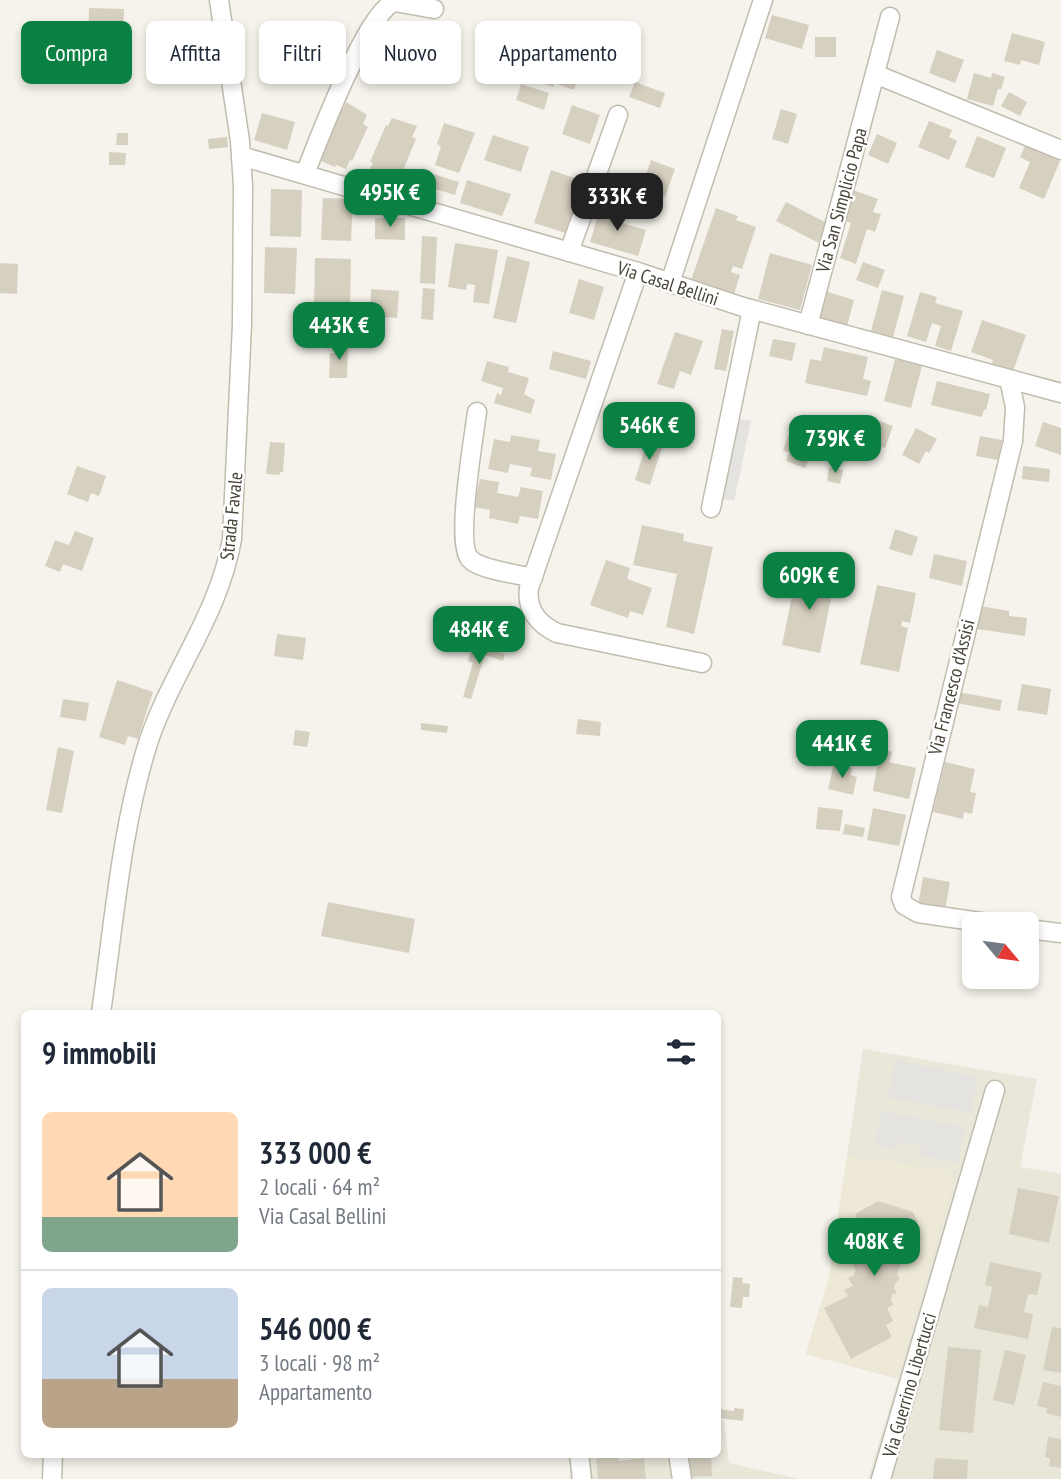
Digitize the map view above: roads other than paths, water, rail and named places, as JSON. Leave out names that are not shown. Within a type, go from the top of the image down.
[{"type":"street","name":"Strada Favale","points":[[101,1010],[126,841],[146,753],[162,707],[209,615],[229,554],[234,510],[242,324],[241,156],[219,0]]},
{"type":"street","points":[[670,283],[763,0]]},
{"type":"street","points":[[304,174],[361,45],[382,10],[395,2],[434,9]]},
{"type":"street","name":"Via San Simplicio Papa","points":[[808,325],[890,17]]},
{"type":"street","points":[[875,74],[1061,150]]},
{"type":"street","points":[[569,252],[618,115]]},
{"type":"street","name":"Via Casal Bellini","points":[[241,156],[638,272],[752,309],[1061,393]]},
{"type":"street","points":[[638,272],[528,598],[532,612],[543,625],[556,633],[702,663]]},
{"type":"street","points":[[711,508],[752,309]]},
{"type":"street","name":"Via Francesco d'Assisi","points":[[962,919],[918,912],[904,905],[901,897],[1013,441],[1013,380]]},
{"type":"street","points":[[477,412],[464,518],[467,553],[471,561],[481,566],[533,578]]},
{"type":"street","points":[[1040,931],[1061,933]]},
{"type":"street","name":"Via Guerrino Libertucci","points":[[881,1479],[995,1090]]},
{"type":"street","points":[[52,1479],[53,1458]]},
{"type":"street","points":[[579,1458],[582,1479]]},
{"type":"street","points":[[679,1458],[682,1479]]}]
